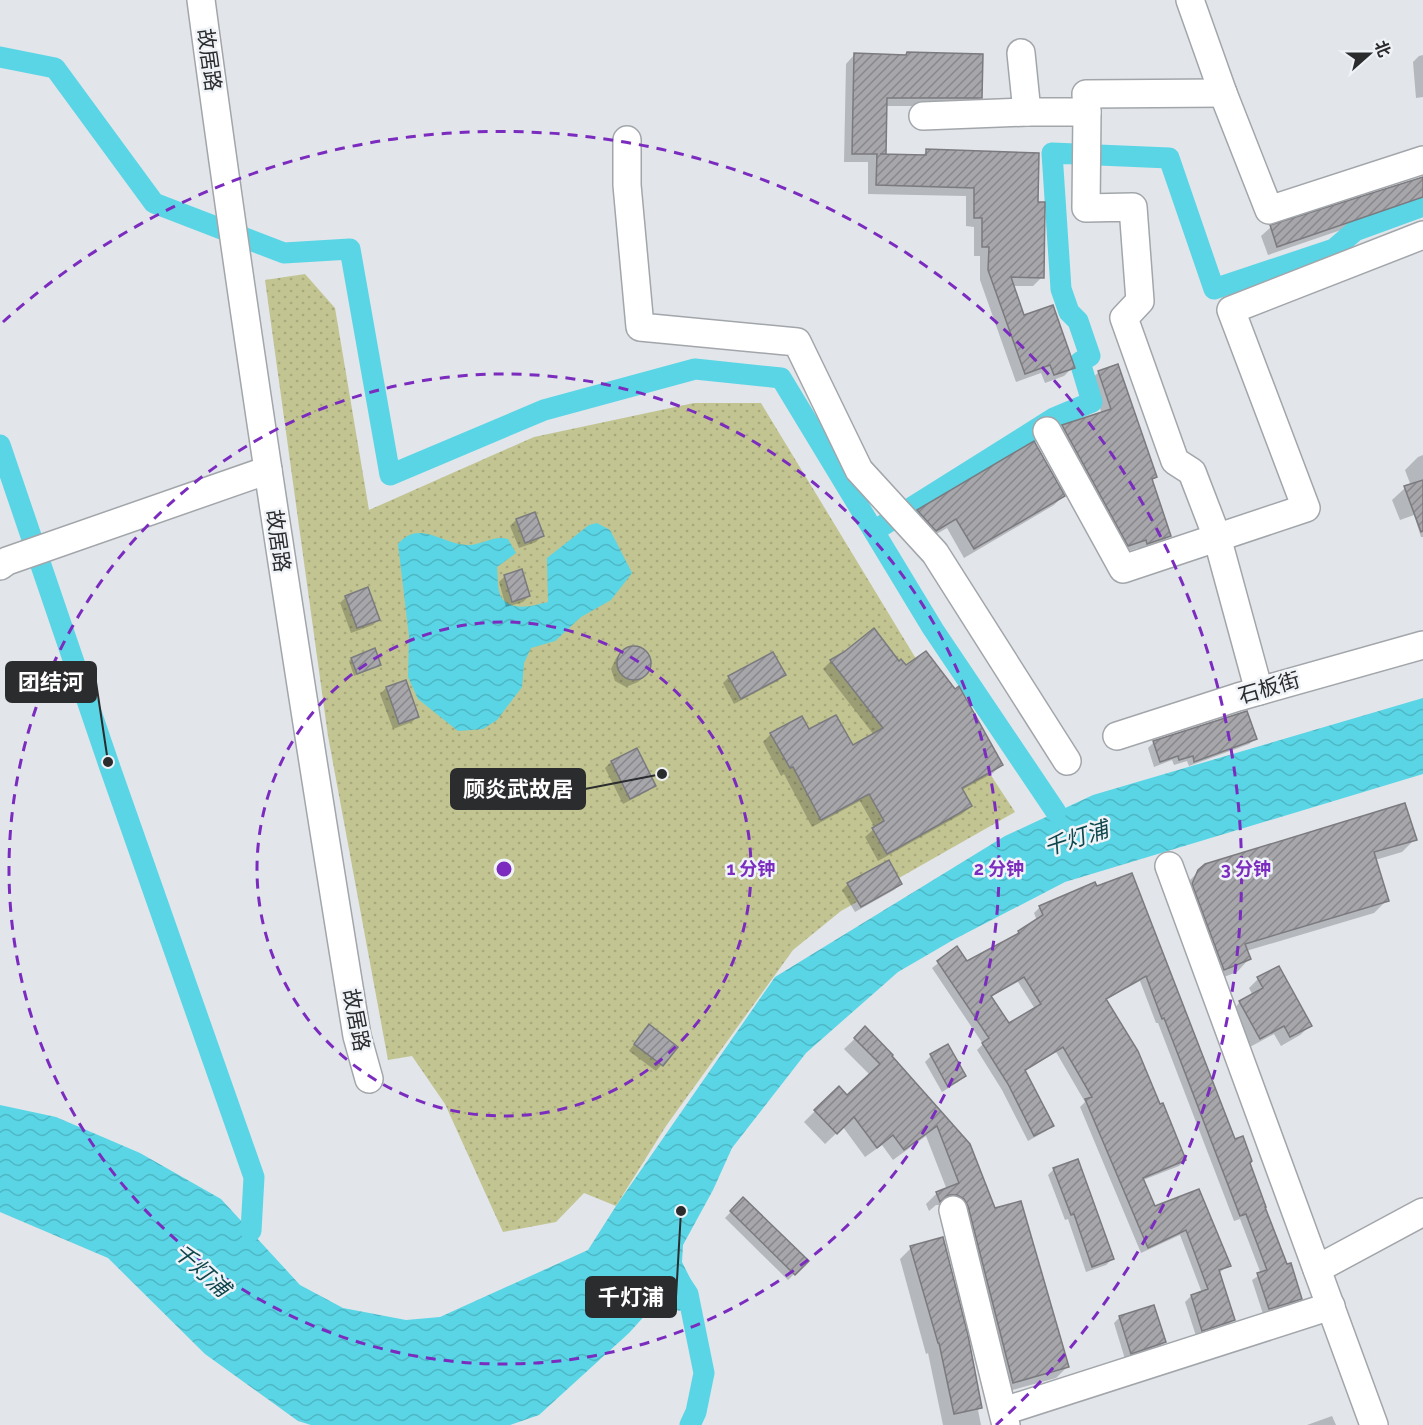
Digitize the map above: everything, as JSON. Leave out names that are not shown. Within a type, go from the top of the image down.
[{"type":"street","name":"故居路","points":[[201,0],[290,628],[357,1036],[369,1078]]},
{"type":"street","points":[[1190,0],[1223,93],[1269,210],[1423,160]]},
{"type":"street","points":[[1021,53],[1027,112]]},
{"type":"street","points":[[1223,93],[1086,94],[1086,208],[1133,207],[1140,301],[1124,318],[1175,461],[1192,472],[1217,537],[1259,691]]},
{"type":"street","points":[[923,116],[1087,112]]},
{"type":"street","points":[[627,140],[627,184],[640,327],[797,342],[859,470],[935,553],[1067,761]]},
{"type":"street","points":[[1047,432],[1123,569],[1306,508],[1231,310],[1421,243]]},
{"type":"street","points":[[3,563],[268,470]]},
{"type":"street","name":"石板街","points":[[1117,736],[1259,691],[1423,645]]},
{"type":"street","points":[[1169,866],[1374,1425]]},
{"type":"street","points":[[953,1210],[1005,1418],[1331,1306]]},
{"type":"street","points":[[1317,1269],[1423,1212]]},
{"type":"green space","points":[[305,274],[335,308],[369,510],[534,437],[694,403],[761,403],[938,695],[1015,812],[841,911],[793,950],[666,1126],[616,1206],[584,1193],[556,1222],[503,1232],[445,1104],[412,1056],[388,1060],[328,736],[265,280]]},
{"type":"water","points":[[597,523],[610,530],[632,573],[611,600],[581,617],[555,641],[531,648],[524,663],[522,687],[497,720],[483,729],[458,731],[418,699],[408,677],[409,636],[398,544],[414,533],[431,535],[467,545],[497,538],[508,539],[516,553],[497,567],[500,594],[510,605],[529,606],[548,602],[547,558],[589,525]]},
{"type":"water","points":[[1423,698],[1423,774],[1065,882],[953,940],[898,972],[806,1053],[732,1148],[713,1190],[683,1245],[682,1262],[696,1290],[689,1307],[679,1311],[665,1305],[648,1312],[629,1333],[539,1415],[510,1425],[311,1425],[298,1421],[205,1354],[108,1258],[0,1212],[0,1105],[56,1117],[140,1153],[221,1199],[300,1285],[343,1308],[406,1320],[440,1317],[588,1250],[775,977],[1005,836],[1093,795]]},
{"type":"building","points":[[907,52],[983,54],[982,98],[887,98],[886,154],[880,154],[926,155],[926,149],[1039,153],[1038,202],[1045,202],[1044,278],[1011,277],[1024,315],[1053,305],[1075,368],[1054,375],[1050,365],[1025,374],[988,270],[989,247],[982,247],[982,218],[974,218],[974,188],[876,185],[877,154],[852,154],[854,53],[906,55]]},
{"type":"building","points":[[1423,177],[1423,197],[1277,247],[1270,225]]},
{"type":"building","points":[[1118,364],[1157,477],[1152,479],[1171,536],[1147,544],[1146,540],[1128,546],[1062,425],[1111,409],[1098,371]]},
{"type":"building","points":[[1034,441],[1065,496],[974,549],[956,519],[936,531],[917,510]]},
{"type":"building","points":[[1423,480],[1423,531],[1421,532],[1404,486]]},
{"type":"building","points":[[535,512],[544,536],[525,543],[516,519]]},
{"type":"building","points":[[522,569],[530,596],[512,602],[504,575]]},
{"type":"building","points":[[368,587],[380,620],[357,628],[345,596]]},
{"type":"building","points":[[874,628],[899,661],[901,659],[906,665],[926,651],[955,689],[959,686],[1003,765],[962,788],[972,806],[887,854],[872,828],[884,821],[869,794],[821,820],[793,767],[790,768],[770,733],[802,716],[809,729],[836,715],[853,745],[883,728],[830,660]]},
{"type":"building","points":[[634,646],[646,651],[651,663],[646,675],[634,680],[622,675],[617,663],[622,651]]},
{"type":"building","points":[[375,648],[381,665],[357,674],[351,658]]},
{"type":"building","points":[[773,652],[786,675],[741,699],[728,676]]},
{"type":"building","points":[[406,680],[419,717],[399,724],[386,687]]},
{"type":"building","points":[[1247,711],[1257,739],[1194,762],[1193,756],[1179,760],[1178,756],[1160,762],[1153,741]]},
{"type":"building","points":[[637,748],[656,786],[630,799],[611,761]]},
{"type":"building","points":[[1405,803],[1417,840],[1374,852],[1389,901],[1245,944],[1251,959],[1224,970],[1192,884],[1198,870],[1205,864]]},
{"type":"building","points":[[889,860],[902,884],[861,907],[847,883]]},
{"type":"building","points":[[1132,873],[1235,1139],[1243,1136],[1265,1207],[1287,1264],[1291,1263],[1302,1299],[1269,1309],[1257,1273],[1267,1270],[1246,1214],[1240,1216],[1146,976],[1106,999],[1138,1051],[1160,1104],[1163,1103],[1186,1160],[1143,1178],[1155,1206],[1199,1189],[1231,1266],[1219,1270],[1235,1320],[1202,1331],[1191,1295],[1208,1289],[1186,1230],[1148,1248],[1085,1099],[1092,1097],[1063,1047],[1025,1070],[1054,1126],[1034,1136],[1008,1084],[982,1043],[989,1038],[937,961],[957,946],[967,961],[1019,933],[1018,931],[1043,915],[1039,906],[1095,882],[1097,886]],"holes":[[[1024,977],[1041,1004],[1009,1023],[991,996]]]},
{"type":"building","points":[[1279,966],[1312,1026],[1290,1037],[1284,1026],[1260,1039],[1239,1001],[1263,988],[1257,977]]},
{"type":"building","points":[[649,1024],[678,1047],[663,1066],[634,1044]]},
{"type":"building","points":[[865,1026],[970,1144],[995,1208],[1021,1201],[1069,1367],[1013,1383],[968,1206],[964,1199],[957,1195],[949,1195],[940,1202],[936,1192],[959,1183],[937,1126],[904,1150],[893,1135],[877,1148],[854,1117],[837,1134],[814,1110],[839,1086],[847,1095],[880,1064],[854,1038]]},
{"type":"building","points":[[948,1044],[966,1076],[948,1087],[930,1054]]},
{"type":"building","points":[[1078,1159],[1114,1259],[1092,1267],[1074,1214],[1071,1215],[1053,1168]]},
{"type":"building","points":[[743,1197],[809,1261],[795,1275],[730,1211]]},
{"type":"building","points":[[943,1237],[968,1335],[982,1408],[954,1414],[939,1343],[910,1246]]},
{"type":"building","points":[[1154,1305],[1166,1342],[1131,1354],[1119,1316]]},
{"type":"waterway","points":[[0,57],[55,68],[154,203],[284,253],[350,249],[390,475],[544,410],[695,369],[781,378],[933,629],[1056,812]]},
{"type":"waterway","points":[[874,531],[1054,418],[1092,402],[1080,362],[1090,356],[1078,321],[1069,312],[1061,289],[1052,153],[1169,158],[1214,289],[1334,249],[1355,231],[1423,206]]},
{"type":"waterway","points":[[0,445],[108,762],[254,1177],[251,1231]]},
{"type":"waterway","points":[[678,1279],[688,1294],[704,1373],[696,1412],[690,1425]]},
{"type":"place","name":"团结河","points":[[108,762]]},
{"type":"place","name":"顾炎武故居","points":[[662,774]]},
{"type":"place","name":"千灯浦","points":[[681,1211]]}]
